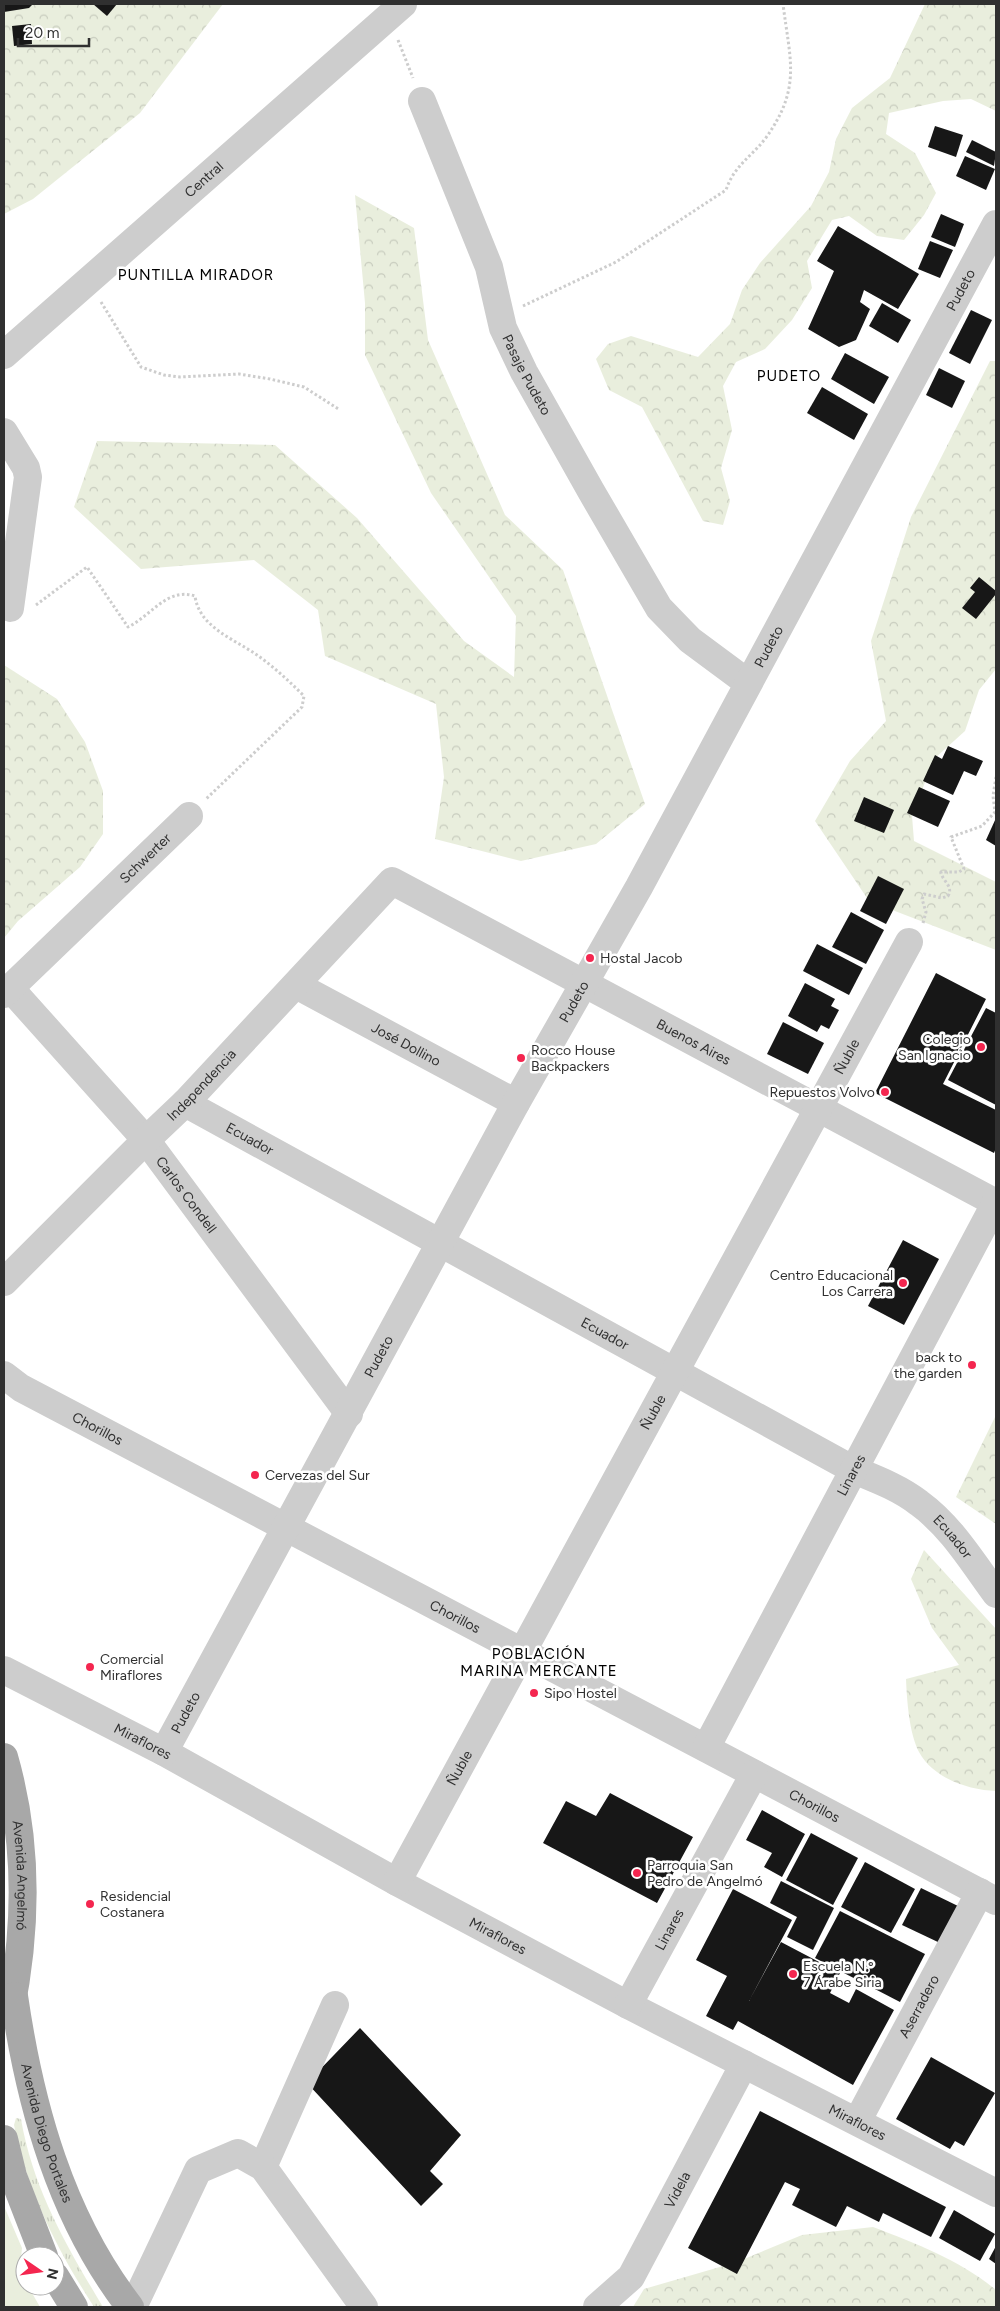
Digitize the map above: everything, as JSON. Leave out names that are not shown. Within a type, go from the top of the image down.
[{"type":"main road","name":"Avenida Angelmó","points":[[4,1757],[19,1826],[22,1864],[22,1898],[9,1993]]},
{"type":"main road","points":[[4,2049],[9,1993]]},
{"type":"main road","name":"Avenida Diego Portales","points":[[9,1993],[38,2111],[69,2203],[85,2239],[104,2272],[131,2307]]},
{"type":"main road","points":[[4,2139],[12,2176],[40,2246]]},
{"type":"main road","points":[[65,2292],[74,2307]]},
{"type":"street","name":"Central","points":[[4,355],[396,10]]},
{"type":"street","name":"Pasaje Pudeto","points":[[422,101],[489,267],[503,328],[513,350],[590,491],[659,608],[697,645],[748,683]]},
{"type":"street","name":"Pudeto","points":[[164,1752],[442,1243],[516,1103],[585,984],[996,224]]},
{"type":"street","points":[[4,432],[26,468],[28,478],[10,608]]},
{"type":"street","name":"Schwerter","points":[[7,991],[189,816]]},
{"type":"street","name":"Buenos Aires","points":[[392,881],[996,1203]]},
{"type":"street","name":"Independencia","points":[[4,1282],[146,1140],[186,1103],[392,881]]},
{"type":"street","name":"Ñuble","points":[[397,1882],[909,942]]},
{"type":"street","name":"José Dollino","points":[[296,985],[516,1103]]},
{"type":"street","name":"Carlos Condell","points":[[7,991],[146,1140],[349,1414]]},
{"type":"street","name":"Ecuador","points":[[186,1103],[854,1470],[889,1484],[919,1503],[933,1515],[996,1594]]},
{"type":"street","name":"Linares","points":[[706,1748],[996,1203]]},
{"type":"street","name":"Chorillos","points":[[9,1385],[988,1896]]},
{"type":"street","name":"Miraflores","points":[[4,1670],[164,1752],[397,1882],[628,2005],[858,2120],[996,2193]]},
{"type":"street","name":"Linares","points":[[628,2005],[754,1774]]},
{"type":"street","name":"Aserradero","points":[[858,2120],[988,1896]]},
{"type":"street","points":[[263,2167],[334,2005]]},
{"type":"street","name":"Videla","points":[[597,2307],[631,2277],[744,2064]]},
{"type":"street","points":[[131,2307],[198,2170],[238,2153],[263,2167],[364,2307]]},
{"type":"path","points":[[528,304],[616,262],[726,190],[731,175],[764,139],[780,114],[790,91],[792,76],[783,4]]},
{"type":"path","points":[[396,10],[422,101]]},
{"type":"path","points":[[88,281],[142,366],[164,375],[180,377],[239,374],[270,379],[304,387],[340,410]]},
{"type":"path","points":[[10,608],[17,615],[25,613],[87,567],[128,627],[171,596],[180,593],[195,596],[196,606],[210,625],[257,656],[304,696],[302,707],[189,816]]},
{"type":"path","points":[[909,942],[924,919],[926,912],[922,899],[924,894],[942,898],[948,896],[949,886],[941,872],[959,872],[964,868],[951,837],[982,826],[996,811],[993,796],[996,778]]},
{"type":"green space","points":[[4,4],[223,4],[140,113],[33,199],[4,214]]},
{"type":"green space","points":[[925,4],[996,4],[996,111],[971,99],[943,101],[889,113],[886,134],[915,153],[936,193],[924,215],[904,240],[877,236],[849,216],[832,220],[807,261],[812,288],[792,320],[765,349],[736,362],[723,386],[732,430],[721,468],[730,501],[723,525],[703,521],[642,407],[609,390],[596,359],[608,344],[631,336],[698,357],[730,324],[742,290],[760,263],[811,206],[829,172],[836,139],[852,108],[890,78]]},
{"type":"green space","points":[[355,195],[414,228],[428,340],[505,515],[563,570],[645,804],[596,844],[521,861],[435,839],[444,777],[436,704],[325,656],[318,610],[254,560],[141,569],[74,507],[97,441],[275,445],[357,518],[464,641],[514,677],[516,616],[431,493],[365,355],[365,303]]},
{"type":"green space","points":[[990,361],[996,361],[996,669],[979,690],[965,731],[934,759],[912,816],[914,841],[996,882],[996,950],[869,901],[815,821],[850,761],[886,721],[871,641],[911,517]]},
{"type":"green space","points":[[4,665],[57,699],[85,742],[103,791],[103,834],[80,867],[18,921],[4,938]]},
{"type":"green space","points":[[996,1415],[996,1524],[956,1497]]},
{"type":"green space","points":[[924,1550],[996,1629],[996,1791],[963,1785],[942,1776],[925,1761],[919,1752],[913,1735],[906,1679],[959,1665],[932,1628],[911,1579]]},
{"type":"green space","points":[[16,2118],[21,2119],[26,2145],[53,2217],[64,2240],[103,2307],[94,2307],[65,2258],[65,2246],[58,2246],[45,2220],[27,2173],[14,2125]]},
{"type":"green space","points":[[4,2206],[21,2246],[15,2246],[15,2296],[34,2296],[40,2307],[4,2307]]},
{"type":"green space","points":[[873,2227],[922,2246],[953,2261],[982,2279],[996,2290],[996,2307],[633,2307],[644,2289],[737,2262],[802,2235]]},
{"type":"building","points":[[4,4],[33,4],[29,8],[4,12]]},
{"type":"building","points":[[93,4],[117,4],[107,16]]},
{"type":"building","points":[[31,24],[32,44],[14,46],[12,26]]},
{"type":"building","points":[[935,126],[963,135],[956,157],[928,147]]},
{"type":"building","points":[[972,140],[996,152],[994,166],[966,152]]},
{"type":"building","points":[[965,156],[995,169],[986,190],[956,176]]},
{"type":"building","points":[[941,214],[964,224],[955,247],[931,237]]},
{"type":"building","points":[[838,226],[919,274],[898,309],[864,290],[860,302],[870,309],[856,340],[839,347],[808,329],[834,271],[817,261]]},
{"type":"building","points":[[930,241],[953,250],[940,278],[918,269]]},
{"type":"building","points":[[882,303],[911,320],[898,343],[869,326]]},
{"type":"building","points":[[971,310],[992,320],[970,364],[949,353]]},
{"type":"building","points":[[845,353],[889,377],[874,404],[831,379]]},
{"type":"building","points":[[939,368],[965,381],[952,408],[926,395]]},
{"type":"building","points":[[822,387],[868,414],[854,440],[807,413]]},
{"type":"building","points":[[979,577],[996,591],[996,594],[976,619],[962,608],[975,592],[970,588]]},
{"type":"building","points":[[948,746],[983,761],[976,776],[964,771],[953,795],[923,781],[935,755],[942,759]]},
{"type":"building","points":[[919,787],[950,801],[938,827],[907,813]]},
{"type":"building","points":[[864,797],[894,810],[884,833],[854,821]]},
{"type":"building","points":[[996,818],[996,846],[986,840]]},
{"type":"building","points":[[878,876],[904,889],[886,924],[860,911]]},
{"type":"building","points":[[851,912],[884,930],[866,964],[832,947]]},
{"type":"building","points":[[817,944],[863,968],[849,995],[803,971]]},
{"type":"building","points":[[936,973],[986,999],[943,1084],[996,1110],[996,1148],[994,1153],[875,1093]]},
{"type":"building","points":[[805,983],[835,999],[831,1006],[839,1010],[829,1029],[821,1025],[817,1032],[788,1016]]},
{"type":"building","name":"Colegio San Ignacio","points":[[986,1008],[996,1013],[996,1105],[948,1080]]},
{"type":"building","points":[[783,1022],[824,1043],[808,1074],[767,1054]]},
{"type":"building","name":"Centro Educacional Los Carrera","points":[[903,1240],[939,1259],[904,1325],[868,1306]]},
{"type":"building","name":"Parroquia San Pedro de Angelmó","points":[[610,1793],[693,1837],[657,1903],[543,1843],[566,1801],[596,1816]]},
{"type":"building","points":[[762,1810],[805,1834],[782,1877],[764,1867],[772,1853],[746,1840]]},
{"type":"building","points":[[811,1833],[858,1858],[833,1905],[786,1880]]},
{"type":"building","points":[[865,1862],[915,1889],[891,1933],[841,1907]]},
{"type":"building","points":[[781,1881],[834,1908],[813,1950],[787,1937],[797,1917],[770,1903]]},
{"type":"building","points":[[921,1888],[958,1906],[940,1943],[902,1925]]},
{"type":"building","points":[[733,1889],[792,1920],[749,2001],[781,1942],[840,1973],[830,1993],[849,2003],[856,1989],[894,2010],[853,2085],[738,2021],[733,2030],[706,2016],[727,1976],[696,1960]]},
{"type":"building","points":[[840,1911],[925,1954],[900,2002],[815,1958]]},
{"type":"building","points":[[360,2028],[461,2135],[430,2171],[443,2184],[421,2206],[307,2083]]},
{"type":"building","points":[[931,2057],[995,2093],[964,2146],[955,2141],[950,2149],[896,2119]]},
{"type":"building","points":[[760,2111],[946,2207],[931,2237],[883,2213],[879,2222],[847,2206],[836,2227],[792,2205],[800,2189],[785,2182],[737,2274],[688,2248]]},
{"type":"building","points":[[954,2210],[995,2234],[980,2261],[939,2238]]},
{"type":"building","points":[[996,2246],[996,2264],[989,2259]]},
{"type":"place","name":"Hostal Jacob","points":[[590,958]]},
{"type":"place","name":"Colegio San Ignacio","points":[[981,1047]]},
{"type":"place","name":"Rocco House Backpackers","points":[[521,1058]]},
{"type":"place","name":"Repuestos Volvo","points":[[885,1092]]},
{"type":"place","name":"Centro Educacional Los Carrera","points":[[903,1283]]},
{"type":"place","name":"back to the garden","points":[[972,1365]]},
{"type":"place","name":"Cervezas del Sur","points":[[255,1475]]},
{"type":"place","name":"Comercial Miraflores","points":[[90,1667]]},
{"type":"place","name":"Sipo Hostel","points":[[534,1693]]},
{"type":"place","name":"Parroquia San Pedro de Angelmó","points":[[637,1873]]},
{"type":"place","name":"Residencial Costanera","points":[[90,1904]]},
{"type":"place","name":"Escuela N.º 7 Árabe Siria","points":[[793,1974]]},
{"type":"district","name":"PUNTILLA MIRADOR","points":[[196,275]]},
{"type":"district","name":"PUDETO","points":[[789,376]]},
{"type":"district","name":"POBLACIÓN MARINA MERCANTE","points":[[539,1662]]}]
